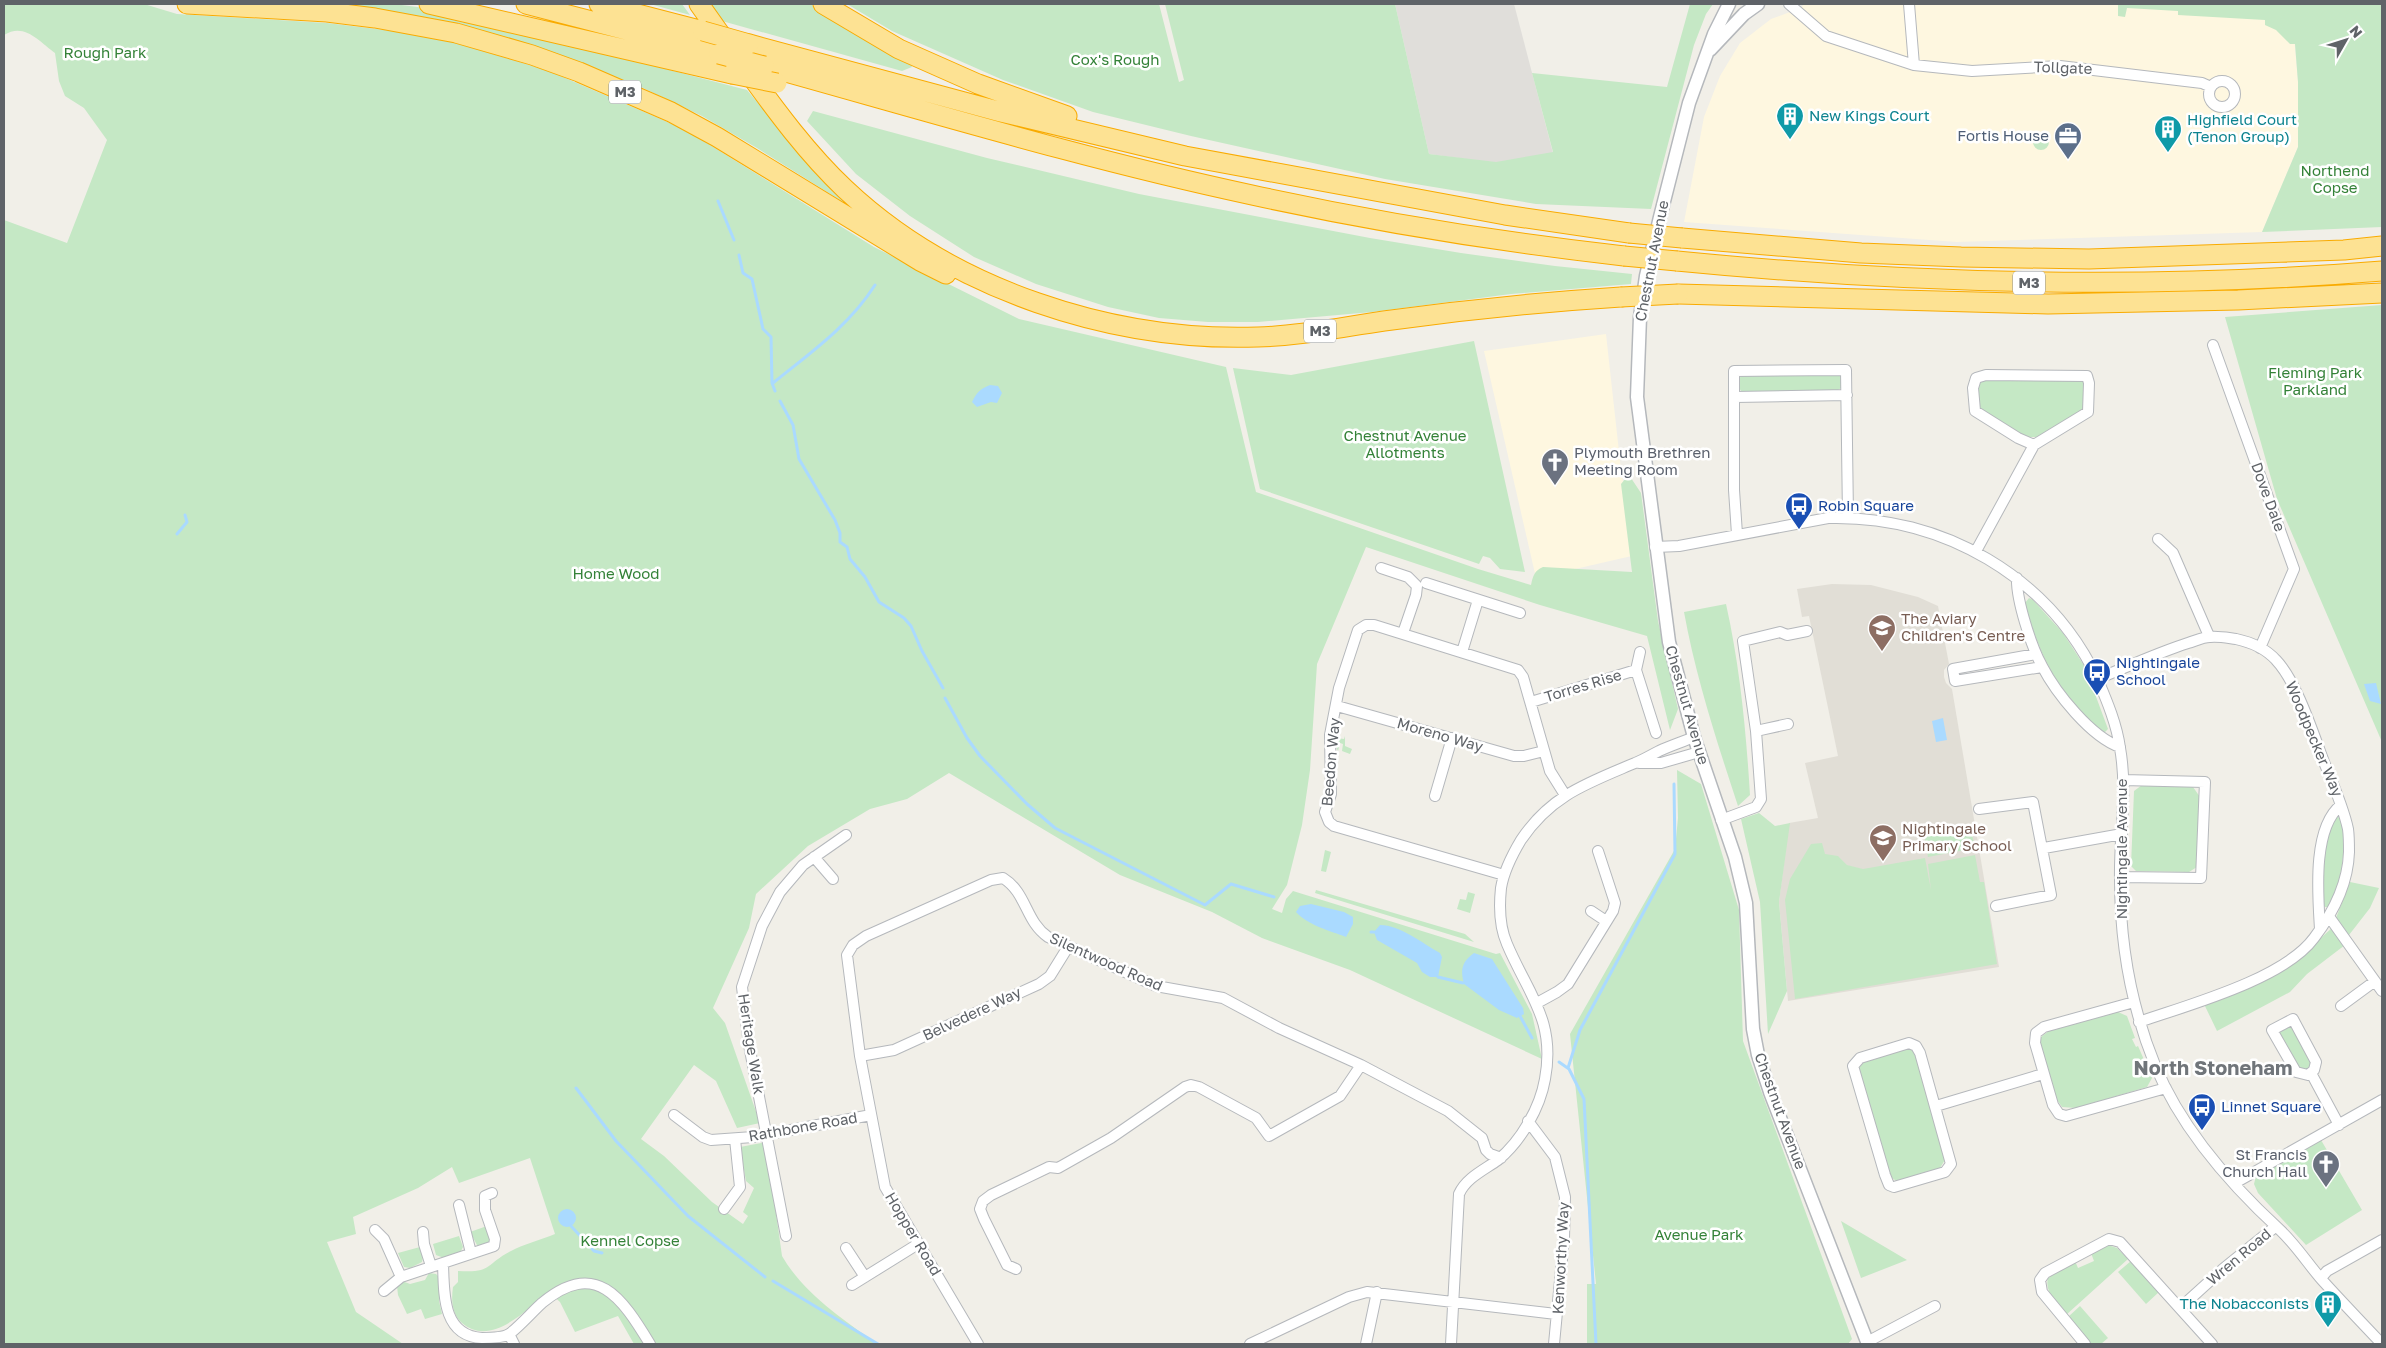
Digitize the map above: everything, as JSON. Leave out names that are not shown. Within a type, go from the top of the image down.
[{"type":"highway","name":"M3","points":[[187,4],[327,12],[375,18],[456,33],[532,55],[579,72],[671,112],[718,137],[920,261],[995,295],[1023,298]]},
{"type":"highway","name":"M3","points":[[429,4],[821,93],[863,94]]},
{"type":"highway","name":"M3","points":[[526,4],[764,66],[1063,150],[1252,195],[1460,233],[1624,256],[1799,273],[2033,283],[2267,279],[2382,271]]},
{"type":"highway","name":"M3","points":[[599,4],[1001,112],[1219,163],[1505,215],[1629,233],[1861,253],[2089,259],[2344,250],[2382,246]]},
{"type":"highway","name":"M3","points":[[699,4],[770,103],[846,190],[872,212],[960,270],[1023,298],[1121,327],[1235,338],[1297,334],[1383,321],[1555,301],[1678,294],[2048,304],[2238,300],[2382,293]]},
{"type":"highway","name":"M3","points":[[823,4],[899,49],[978,84],[1063,115],[1185,148],[1219,163]]},
{"type":"street","name":"Chestnut Avenue","points":[[1729,4],[1714,34],[1710,50],[1692,94],[1646,276],[1640,317],[1637,396],[1655,547],[1669,642],[1694,737],[1735,857],[1746,903],[1753,1029],[1758,1056],[1770,1092],[1867,1343]]},
{"type":"street","name":"Chestnut Avenue","points":[[1710,50],[1744,14],[1758,4]]},
{"type":"street","name":"Tollgate","points":[[1789,4],[1826,36],[1914,65],[1972,71],[2060,66],[2202,83],[2211,86]]},
{"type":"street","points":[[1803,4],[1807,18]]},
{"type":"street","points":[[1909,4],[1914,65]]},
{"type":"street","name":"Dove Dale","points":[[2214,345],[2294,569],[2260,648]]},
{"type":"street","points":[[1737,534],[1734,490],[1734,371],[1739,370],[1846,370],[1848,517]]},
{"type":"street","points":[[1976,551],[2034,445],[2088,412],[2089,383],[2087,376],[1986,375],[1976,378],[1973,388],[1975,411],[2018,438],[2034,445]]},
{"type":"street","points":[[1734,397],[1847,395]]},
{"type":"street","name":"Nightingale Avenue","points":[[1655,547],[1679,546],[1810,520],[1848,517],[1892,522],[1927,531],[1976,551],[2017,578],[2063,623],[2081,649],[2105,696],[2120,747],[2124,780],[2120,877],[2123,947],[2140,1022],[2166,1088],[2196,1134],[2235,1183],[2382,1344]]},
{"type":"street","points":[[2158,539],[2173,554],[2209,636]]},
{"type":"street","points":[[1381,568],[1408,577],[1416,586],[1416,595],[1403,633]]},
{"type":"street","points":[[2017,578],[2020,603],[2042,667],[2076,712],[2098,734],[2111,744],[2120,747]]},
{"type":"street","points":[[1426,583],[1520,613]]},
{"type":"street","points":[[1462,652],[1478,600]]},
{"type":"street","name":"Beedon Way","points":[[1504,875],[1408,849],[1334,826],[1329,822],[1325,812],[1331,794],[1330,735],[1339,688],[1354,638],[1361,626],[1370,624],[1403,633],[1518,670],[1523,677],[1550,770],[1565,795]]},
{"type":"street","points":[[1721,820],[1756,807],[1762,798],[1756,731],[1743,641],[1780,632],[1787,635],[1807,631]]},
{"type":"street","name":"Woodpecker Way","points":[[2097,680],[2155,655],[2209,636],[2237,639],[2260,648],[2276,660],[2287,676],[2302,707],[2341,805],[2348,831],[2349,853],[2346,875],[2330,918],[2320,928],[2314,938],[2280,967],[2232,990],[2140,1022]]},
{"type":"street","name":"Torres Rise","points":[[1640,652],[1636,670],[1656,733]]},
{"type":"street","points":[[2036,654],[1953,669],[1955,682],[2042,667]]},
{"type":"street","name":"Torres Rise","points":[[1531,702],[1636,670]]},
{"type":"street","name":"Moreno Way","points":[[1337,706],[1514,756],[1524,756],[1544,751]]},
{"type":"street","points":[[1756,731],[1788,724]]},
{"type":"street","points":[[1451,1344],[1459,1194],[1466,1184],[1501,1158],[1520,1135],[1543,1090],[1548,1053],[1537,1003],[1502,932],[1500,902],[1504,875],[1516,848],[1533,823],[1565,795],[1608,773],[1636,763],[1658,751],[1694,737]]},
{"type":"street","points":[[1435,796],[1452,738]]},
{"type":"street","points":[[1636,763],[1661,763],[1699,752]]},
{"type":"street","points":[[2120,877],[2201,878],[2205,782],[2124,780]]},
{"type":"street","points":[[1979,809],[2033,802],[2044,848],[2051,896],[1996,906]]},
{"type":"street","name":"Woodpecker Way","points":[[2320,928],[2318,874],[2321,849],[2326,826],[2334,810],[2341,805]]},
{"type":"street","name":"Heritage Walk","points":[[786,1236],[749,1045],[742,987],[762,926],[775,900],[786,884],[814,857],[846,834]]},
{"type":"street","points":[[2044,848],[2122,834]]},
{"type":"street","points":[[1537,1003],[1568,984],[1615,903],[1598,851]]},
{"type":"street","points":[[814,857],[833,879]]},
{"type":"street","name":"Silentwood Road","points":[[871,1115],[860,1056],[847,955],[853,945],[866,936],[992,880],[1003,878],[1016,889],[1036,929],[1048,937],[1156,986],[1223,998],[1279,1028],[1362,1065],[1448,1111],[1482,1138],[1486,1150],[1490,1154],[1501,1158]]},
{"type":"street","points":[[1591,911],[1606,921]]},
{"type":"street","points":[[2330,918],[2382,991]]},
{"type":"street","name":"Belvedere Way","points":[[860,1056],[894,1050],[1039,984],[1050,976],[1068,947]]},
{"type":"street","points":[[2341,1006],[2375,980]]},
{"type":"street","points":[[2134,1002],[2038,1030],[2035,1043],[2053,1105],[2061,1116],[2166,1088]]},
{"type":"street","points":[[2293,1019],[2315,1058],[2316,1066],[2311,1073],[2303,1075],[2296,1072],[2272,1030],[2293,1019]]},
{"type":"street","points":[[1907,1044],[1914,1044],[1920,1053],[1936,1106],[1950,1157],[1950,1167],[1945,1172],[1936,1175],[1898,1187],[1892,1186],[1886,1180],[1882,1168],[1854,1069],[1854,1063],[1860,1058],[1907,1044]]},
{"type":"street","points":[[1016,1269],[1007,1265],[980,1209],[982,1201],[990,1195],[1049,1167],[1058,1168],[1111,1138],[1184,1087],[1191,1085],[1198,1087],[1256,1118],[1270,1136],[1340,1096],[1362,1065]]},
{"type":"street","points":[[2311,1073],[2339,1125]]},
{"type":"street","points":[[1936,1106],[2043,1074]]},
{"type":"street","points":[[2235,1183],[2382,1100]]},
{"type":"street","name":"Rathbone Road","points":[[674,1115],[706,1139],[735,1139],[871,1115]]},
{"type":"street","name":"Hopper Road","points":[[871,1115],[885,1186],[978,1344]]},
{"type":"street","name":"Kenworthy Way","points":[[1528,1122],[1555,1156],[1565,1197],[1564,1238],[1554,1344]]},
{"type":"street","name":"Rathbone Road","points":[[724,1209],[740,1186],[735,1139]]},
{"type":"street","points":[[384,1291],[392,1287],[401,1277],[494,1246],[495,1243],[485,1210],[485,1196],[492,1193]]},
{"type":"street","points":[[459,1205],[471,1253]]},
{"type":"street","name":"Wren Road","points":[[2180,1308],[2275,1227]]},
{"type":"street","points":[[375,1230],[384,1239],[401,1277]]},
{"type":"street","points":[[424,1232],[424,1244],[431,1266]]},
{"type":"street","points":[[2085,1344],[2042,1292],[2040,1280],[2044,1273],[2109,1239],[2120,1242],[2212,1344]]},
{"type":"street","points":[[2320,1278],[2327,1271],[2382,1240]]},
{"type":"street","points":[[852,1285],[918,1244]]},
{"type":"street","points":[[846,1248],[865,1277]]},
{"type":"street","points":[[443,1263],[447,1311],[458,1328],[471,1341],[509,1334],[555,1292],[576,1283],[586,1283],[597,1285],[617,1297],[634,1318],[650,1344]]},
{"type":"street","points":[[1250,1344],[1359,1293],[1377,1292],[1556,1314]]},
{"type":"street","points":[[1366,1344],[1377,1292]]},
{"type":"street","points":[[1867,1343],[1935,1306]]},
{"type":"street","points":[[509,1334],[514,1344]]},
{"type":"shaded area","points":[[1395,4],[1514,4],[1553,153],[1496,163],[1429,154]]},
{"type":"shaded area","points":[[1804,4],[2274,4],[2294,36],[2298,82],[2298,147],[2262,232],[1957,242],[1684,222],[1704,117],[1720,76],[1740,43],[1771,19],[1801,8]]},
{"type":"shaded area","points":[[1606,334],[1621,470],[1636,555],[1536,578],[1484,351]]},
{"type":"shaded area","name":"Nightingale Primary School","points":[[1832,584],[1871,585],[1918,597],[1938,606],[1949,664],[1944,670],[1944,677],[1946,683],[1952,689],[1999,967],[1788,1001],[1779,902],[1789,823],[1818,818],[1805,763],[1838,756],[1809,616],[1802,617],[1797,589]]},
{"type":"green space","name":"Home Wood","points":[[4,4],[144,4],[177,14],[327,23],[434,36],[549,71],[686,130],[874,247],[1019,319],[1226,367],[1256,492],[1478,569],[1531,585],[1534,574],[1543,567],[1632,572],[1621,484],[1626,478],[1631,478],[1641,493],[1658,621],[1678,709],[1670,730],[1647,636],[1540,605],[1366,547],[1317,664],[1310,770],[1302,825],[1287,885],[1272,909],[1282,913],[1286,899],[1293,891],[1496,954],[1500,953],[1532,1014],[1542,1059],[1350,970],[1262,938],[1212,912],[1120,875],[949,773],[907,799],[870,809],[808,846],[756,894],[749,928],[713,1008],[725,1023],[760,1123],[737,1128],[716,1081],[694,1065],[641,1139],[664,1156],[712,1202],[743,1224],[748,1216],[743,1212],[754,1188],[746,1181],[740,1147],[766,1142],[782,1256],[791,1270],[813,1294],[877,1344],[634,1344],[618,1316],[575,1332],[560,1302],[549,1292],[519,1316],[496,1329],[485,1331],[473,1330],[462,1323],[456,1315],[453,1306],[453,1287],[458,1282],[458,1271],[477,1271],[483,1269],[516,1249],[555,1234],[530,1158],[459,1183],[452,1167],[418,1188],[353,1217],[356,1234],[327,1242],[356,1312],[403,1344],[4,1344],[4,220],[67,243],[107,140],[84,108],[65,96],[59,81],[55,53],[25,32],[11,32],[4,35]]},
{"type":"green space","points":[[328,4],[394,4],[433,9],[747,90],[805,158],[883,227],[702,116],[643,88],[564,57]]},
{"type":"green space","points":[[650,4],[682,4],[690,15]]},
{"type":"green space","points":[[711,4],[810,4],[908,59],[912,67],[902,71],[722,21]]},
{"type":"green space","name":"Cox's Rough","points":[[847,4],[1159,4],[1179,82],[1184,80],[1165,4],[1395,4],[1429,154],[1496,162],[1553,152],[1532,73],[1667,87],[1690,4],[1713,4],[1706,14],[1694,45],[1651,209],[1536,204],[1385,179],[1093,112],[1003,80],[892,31]]},
{"type":"green space","name":"Northend Copse","points":[[2118,4],[2382,4],[2382,227],[2262,232],[2298,147],[2298,82],[2295,44],[2290,44],[2276,30],[2265,25],[2265,20],[2178,15],[2178,11],[2127,8],[2125,17],[2118,16]]},
{"type":"green space","points":[[813,111],[987,158],[1139,194],[1370,238],[1461,253],[1632,274],[1631,284],[1511,294],[1372,312],[1258,322],[1208,322],[1159,318],[1108,307],[1036,284],[974,257],[910,216],[856,174],[807,121]]},
{"type":"green space","points":[[2038,134],[2044,134],[2049,139],[2047,148],[2038,150],[2033,145],[2033,139]]},
{"type":"green space","name":"Fleming Park Parkland","points":[[2382,305],[2382,742],[2277,499],[2225,317]]},
{"type":"green space","name":"Chestnut Avenue Allotments","points":[[1474,341],[1525,572],[1500,569],[1490,558],[1483,556],[1479,564],[1260,489],[1233,368],[1291,375]]},
{"type":"green space","points":[[1841,374],[1843,377],[1841,388],[1838,390],[1742,392],[1738,387],[1738,379],[1743,375]]},
{"type":"green space","points":[[2079,377],[2086,383],[2086,409],[2037,437],[2022,436],[1977,407],[1978,382],[1981,379]]},
{"type":"green space","points":[[2029,598],[2063,633],[2085,667],[2108,729],[2103,734],[2063,690],[2045,659],[2025,603]]},
{"type":"green space","points":[[1726,604],[1742,699],[1750,795],[1738,806],[1701,686],[1684,612]]},
{"type":"green space","points":[[1345,736],[1345,746],[1352,749],[1350,754],[1342,751],[1343,744],[1340,743],[1338,751],[1336,747],[1337,738],[1344,739]]},
{"type":"green space","name":"Avenue Park","points":[[1677,770],[1701,784],[1739,910],[1743,1041],[1852,1339],[1848,1344],[1587,1344],[1587,1284],[1596,1284],[1570,1034],[1675,849],[1678,818]]},
{"type":"green space","points":[[2142,785],[2193,787],[2200,797],[2197,867],[2189,872],[2136,871],[2131,866],[2134,791]]},
{"type":"green space","points":[[1759,813],[1775,826],[1790,823],[1779,902],[1787,991],[1768,1034],[1760,902],[1741,819]]},
{"type":"green space","points":[[2337,815],[2342,817],[2344,840],[2342,863],[2334,896],[2329,907],[2325,907],[2322,904],[2321,890],[2326,837]]},
{"type":"green space","points":[[1970,825],[1975,848],[1928,857],[1924,834]]},
{"type":"green space","points":[[1822,843],[1825,854],[1838,856],[1847,865],[1863,869],[1925,858],[1931,890],[1928,864],[1975,855],[1980,882],[1984,882],[1997,964],[1795,999],[1785,900],[1790,879],[1811,844]]},
{"type":"green space","points":[[1325,850],[1331,852],[1326,872],[1321,871]]},
{"type":"green space","points":[[2350,882],[2379,888],[2370,908],[2349,935],[2336,918]]},
{"type":"green space","points":[[1316,890],[1465,934],[1474,942],[1315,893]]},
{"type":"green space","points":[[1468,892],[1475,894],[1470,913],[1457,909],[1460,899],[1466,900]]},
{"type":"green space","points":[[2333,927],[2345,945],[2307,974],[2290,992],[2217,1031],[2204,1004],[2303,954]]},
{"type":"green space","points":[[2117,1010],[2127,1016],[2135,1038],[2132,1039],[2136,1047],[2138,1046],[2152,1078],[2147,1087],[2076,1108],[2062,1107],[2055,1097],[2040,1044],[2041,1037],[2050,1030]]},
{"type":"green space","points":[[2293,1019],[2316,1062],[2303,1075],[2272,1030]]},
{"type":"green space","points":[[1909,1048],[1915,1052],[1946,1158],[1940,1168],[1898,1182],[1889,1176],[1858,1069],[1865,1061]]},
{"type":"green space","points":[[2321,1140],[2362,1210],[2306,1245],[2258,1193],[2254,1184],[2256,1176]]},
{"type":"green space","points":[[1841,1221],[1907,1260],[1861,1278]]},
{"type":"green space","points":[[487,1226],[490,1243],[477,1245],[470,1232]]},
{"type":"green space","points":[[459,1236],[463,1247],[460,1253],[444,1258],[436,1255],[433,1244]]},
{"type":"green space","points":[[2108,1245],[2117,1248],[2128,1259],[2066,1315],[2050,1293],[2047,1283],[2048,1278],[2075,1261],[2078,1268],[2094,1261],[2091,1253]]},
{"type":"green space","points":[[420,1247],[423,1257],[422,1262],[410,1268],[404,1267],[398,1253]]},
{"type":"green space","points":[[2131,1261],[2159,1292],[2146,1304],[2118,1272]]},
{"type":"green space","points":[[429,1273],[436,1274],[439,1277],[439,1301],[442,1314],[425,1319],[421,1309],[407,1314],[398,1295],[397,1286],[402,1281],[410,1284],[425,1280]]},
{"type":"green space","points":[[2080,1306],[2108,1338],[2101,1344],[2091,1344],[2068,1317]]},
{"type":"water","points":[[990,385],[998,386],[1002,393],[997,403],[991,402],[977,407],[972,402],[979,391]]},
{"type":"water","points":[[2376,683],[2381,704],[2370,701],[2364,684]]},
{"type":"water","points":[[1943,718],[1947,740],[1936,742],[1932,721]]},
{"type":"water","points":[[1311,904],[1344,912],[1353,917],[1353,924],[1346,937],[1306,921],[1296,912],[1300,906]]},
{"type":"water","points":[[1380,925],[1403,931],[1440,953],[1442,957],[1438,977],[1430,977],[1422,972],[1417,963],[1377,940],[1374,932]]},
{"type":"water","points":[[1474,953],[1492,959],[1523,1008],[1524,1014],[1517,1018],[1499,1010],[1464,984],[1463,966]]},
{"type":"water","points":[[567,1209],[573,1212],[576,1218],[573,1224],[567,1227],[561,1224],[558,1218],[561,1212]]},
{"type":"waterway","points":[[718,201],[734,240]]},
{"type":"waterway","points":[[739,255],[743,273],[752,279],[763,329],[771,337],[772,383],[775,391]]},
{"type":"waterway","points":[[773,383],[815,350],[841,326],[865,300],[875,285]]},
{"type":"waterway","points":[[780,401],[793,425],[799,459],[835,520],[840,533],[840,542],[847,547],[850,559],[865,577],[879,602],[904,618],[911,626],[922,651],[943,688]]},
{"type":"waterway","points":[[177,534],[187,522],[185,515]]},
{"type":"waterway","points":[[945,698],[967,738],[980,756],[1027,804],[1055,828],[1205,905],[1231,884],[1274,897]]},
{"type":"waterway","points":[[1568,1068],[1580,1030],[1675,854],[1674,784]]},
{"type":"waterway","points":[[1438,977],[1463,983]]},
{"type":"waterway","points":[[1520,1016],[1532,1038]]},
{"type":"waterway","points":[[1559,1062],[1569,1069],[1584,1099],[1596,1344]]},
{"type":"waterway","points":[[576,1088],[616,1141],[688,1216],[765,1277]]},
{"type":"waterway","points":[[571,1226],[594,1251],[602,1253]]},
{"type":"waterway","points":[[773,1281],[878,1344]]},
{"type":"place","name":"New Kings Court","points":[[1790,140]]},
{"type":"place","name":"Highfield Court (Tenon Group)","points":[[2168,153]]},
{"type":"place","name":"Fortis House","points":[[2068,160]]},
{"type":"place","name":"Plymouth Brethren Meeting Room","points":[[1555,486]]},
{"type":"place","name":"Robin Square","points":[[1799,530]]},
{"type":"place","name":"The Aviary Children's Centre","points":[[1882,652]]},
{"type":"place","name":"Nightingale School","points":[[2097,696]]},
{"type":"place","name":"Nightingale Primary School","points":[[1883,862]]},
{"type":"place","name":"Linnet Square","points":[[2202,1131]]},
{"type":"place","name":"St Francis Church Hall","points":[[2326,1188]]},
{"type":"place","name":"The Nobacconists","points":[[2328,1328]]},
{"type":"district","name":"North Stoneham","points":[[2213,1068]]},
{"type":"park label","name":"Rough Park","points":[[105,53]]},
{"type":"park label","name":"Kennel Copse","points":[[630,1241]]}]
